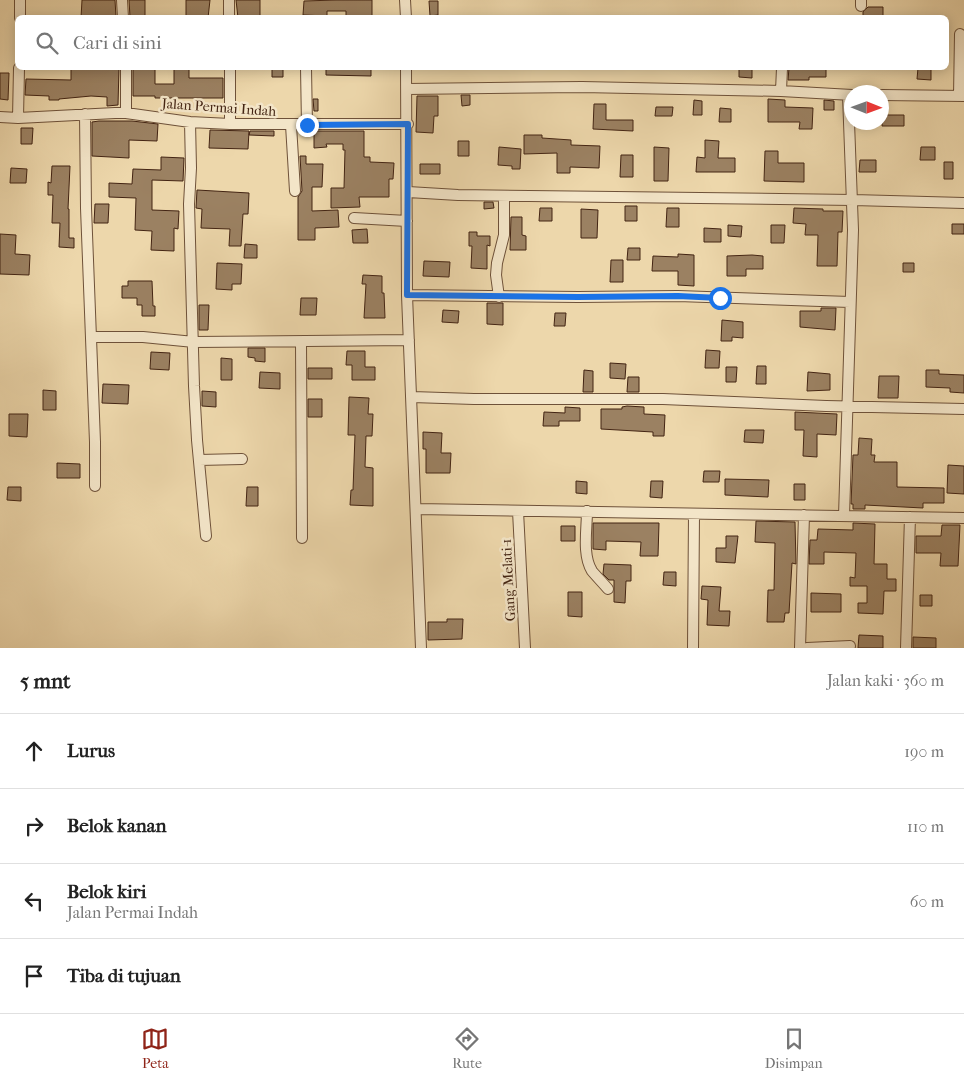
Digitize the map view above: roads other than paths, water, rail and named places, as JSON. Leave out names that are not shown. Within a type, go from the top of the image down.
[{"type":"street","points":[[20,0],[20,15]]},
{"type":"street","points":[[122,0],[123,15]]},
{"type":"street","points":[[229,0],[229,15]]},
{"type":"street","points":[[405,0],[406,15]]},
{"type":"street","points":[[889,95],[961,96],[960,34]]},
{"type":"street","points":[[18,118],[19,70]]},
{"type":"street","points":[[126,70],[126,113]]},
{"type":"street","points":[[230,70],[230,124]]},
{"type":"street","points":[[306,70],[307,125]]},
{"type":"street","points":[[406,70],[408,124],[407,295],[420,648]]},
{"type":"street","points":[[781,91],[782,70]]},
{"type":"street","points":[[407,89],[582,87],[781,91],[844,95]]},
{"type":"street","name":"Jalan Permai Indah","points":[[0,117],[18,118],[126,113],[190,122],[230,124],[408,124]]},
{"type":"street","points":[[85,114],[85,184],[96,442],[95,486]]},
{"type":"street","points":[[190,122],[194,386],[206,536]]},
{"type":"street","points":[[291,125],[295,191]]},
{"type":"street","points":[[844,516],[853,200],[851,130]]},
{"type":"street","points":[[408,192],[504,196],[964,203]]},
{"type":"street","points":[[499,297],[496,263],[504,235],[504,196]]},
{"type":"street","points":[[354,218],[406,221]]},
{"type":"street","points":[[407,295],[499,297],[678,296],[850,302]]},
{"type":"street","points":[[92,337],[143,337],[194,342],[410,340]]},
{"type":"street","points":[[300,342],[302,538]]},
{"type":"street","points":[[412,397],[474,399],[663,399],[964,409]]},
{"type":"street","points":[[199,460],[242,460]]},
{"type":"street","points":[[416,509],[964,518]]},
{"type":"street","name":"Gang Melati-1","points":[[518,511],[525,648]]},
{"type":"street","points":[[587,512],[589,563],[592,570],[608,589]]},
{"type":"street","points":[[693,648],[694,514]]},
{"type":"street","points":[[800,648],[804,515]]},
{"type":"street","points":[[906,648],[910,517]]},
{"type":"street","points":[[807,648],[850,646]]}]
